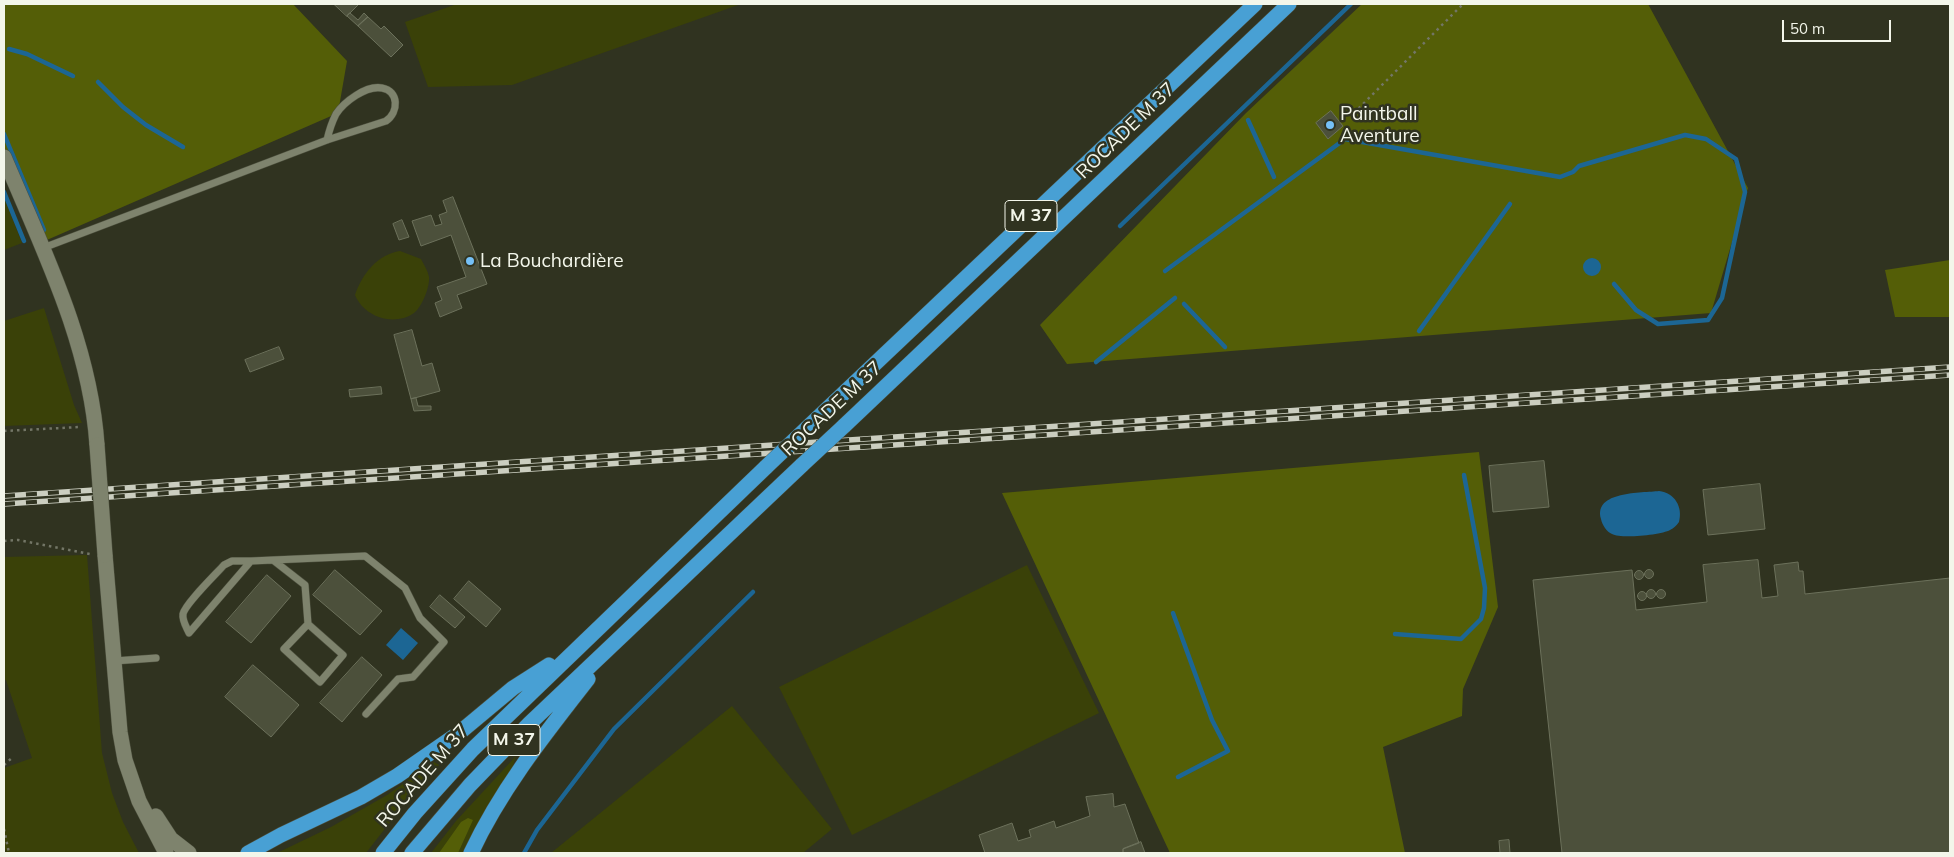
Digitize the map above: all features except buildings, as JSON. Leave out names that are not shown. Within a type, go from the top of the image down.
[{"type":"highway","name":"ROCADE M 37","points":[[383,853],[434,791],[473,749],[579,645],[1255,4]]},
{"type":"highway","name":"ROCADE M 37","points":[[412,853],[451,806],[489,765],[624,634],[1289,4]]},
{"type":"highway","points":[[471,853],[506,788],[529,755],[624,634]]},
{"type":"highway","points":[[248,853],[361,797],[397,776],[453,737],[513,688],[579,645]]},
{"type":"street","points":[[4,157],[42,248],[80,350],[93,409],[97,446],[101,556],[118,698],[120,732],[133,785],[146,816],[166,853]]},
{"type":"street","points":[[118,698],[146,798],[171,839],[189,853]]},
{"type":"lane","points":[[42,248],[327,140],[386,121],[392,116],[395,109],[395,100],[385,88],[365,91],[352,98],[338,112],[332,122],[327,140]]},
{"type":"lane","points":[[251,562],[190,633],[184,623],[183,614],[188,605],[224,564],[232,561],[251,562],[365,556],[405,588],[420,618],[444,642],[413,677],[398,679],[366,714]]},
{"type":"lane","points":[[273,560],[305,585],[308,624],[343,655],[320,682],[284,649],[308,624]]},
{"type":"lane","points":[[114,661],[156,658]]},
{"type":"path","points":[[1354,113],[1463,4]]},
{"type":"path","points":[[4,430],[64,426],[83,427]]},
{"type":"path","points":[[4,541],[18,540],[101,556]]},
{"type":"path","points":[[4,765],[13,758]]},
{"type":"path","points":[[4,829],[9,853]]},
{"type":"green space","points":[[4,4],[293,4],[347,61],[338,113],[40,243],[4,157]]},
{"type":"green space","points":[[457,4],[741,4],[512,85],[428,87],[405,22]]},
{"type":"green space","points":[[1362,4],[1648,4],[1748,188],[1711,313],[1067,364],[1040,325],[1246,113]]},
{"type":"green space","points":[[4,197],[22,243],[4,250]]},
{"type":"green space","points":[[400,251],[421,259],[429,277],[427,291],[423,302],[414,313],[398,319],[380,318],[365,309],[355,295],[362,280],[372,266],[385,256]]},
{"type":"green space","points":[[1950,260],[1950,317],[1895,317],[1885,270]]},
{"type":"green space","points":[[44,308],[74,405],[82,423],[4,426],[4,321]]},
{"type":"green space","points":[[1479,452],[1498,607],[1463,689],[1462,716],[1383,747],[1405,853],[1170,853],[1002,493]]},
{"type":"green space","points":[[87,555],[102,753],[112,793],[123,822],[139,853],[6,853],[4,845],[4,768],[32,758],[6,680],[4,680],[4,557]]},
{"type":"green space","points":[[1027,565],[1099,713],[852,835],[779,687]]},
{"type":"green space","points":[[732,706],[832,829],[803,853],[551,853]]},
{"type":"green space","points":[[516,756],[512,769],[465,853],[431,853],[456,821]]},
{"type":"green space","points":[[434,762],[439,765],[437,768],[405,803],[366,853],[277,853],[331,827],[387,795]]},
{"type":"green space","points":[[468,818],[473,820],[458,853],[439,853],[461,822]]},
{"type":"water","points":[[1592,258],[1598,261],[1601,267],[1598,273],[1592,276],[1586,273],[1583,267],[1586,261]]},
{"type":"water","points":[[1665,492],[1673,498],[1679,506],[1680,516],[1676,526],[1665,532],[1641,536],[1617,535],[1610,533],[1605,528],[1600,510],[1604,503],[1611,498],[1631,493]]},
{"type":"water","points":[[401,628],[418,643],[403,660],[386,645]]},
{"type":"waterway","points":[[1120,226],[1351,4]]},
{"type":"waterway","points":[[9,49],[27,54],[73,76]]},
{"type":"waterway","points":[[98,82],[123,107],[146,125],[183,147]]},
{"type":"waterway","points":[[1248,120],[1274,177]]},
{"type":"waterway","points":[[4,134],[44,230]]},
{"type":"waterway","points":[[1165,271],[1345,139],[1560,177],[1573,172],[1579,166],[1685,135],[1706,139],[1736,159],[1745,192],[1722,298],[1708,320],[1658,324],[1636,310],[1614,284]]},
{"type":"waterway","points":[[4,192],[24,241]]},
{"type":"waterway","points":[[1419,331],[1510,204]]},
{"type":"waterway","points":[[1096,362],[1175,298]]},
{"type":"waterway","points":[[1184,304],[1225,347]]},
{"type":"waterway","points":[[1395,634],[1461,639],[1481,619],[1484,608],[1485,588],[1464,475]]},
{"type":"waterway","points":[[524,853],[537,830],[614,729],[753,592]]},
{"type":"waterway","points":[[1173,613],[1212,720],[1228,751],[1178,777]]},
{"type":"railway","points":[[4,496],[1950,367]]},
{"type":"railway","points":[[4,504],[1950,375]]},
{"type":"place","name":"Paintball Aventure","points":[[1330,125]]},
{"type":"place","name":"La Bouchardière","points":[[470,261]]}]
